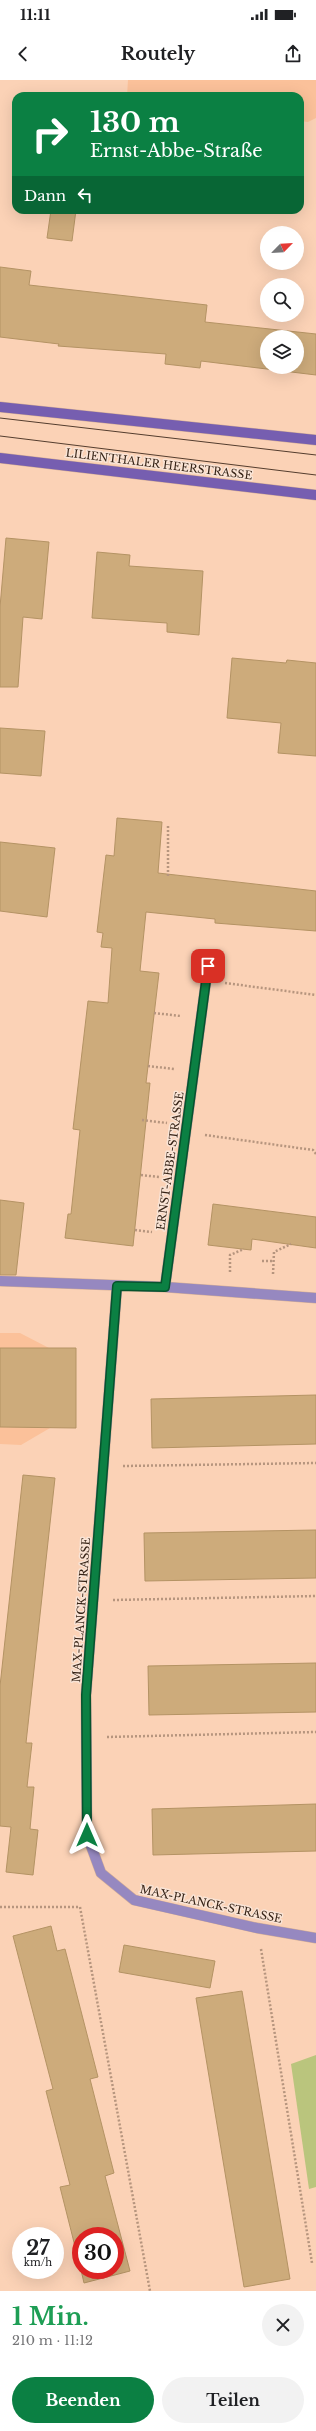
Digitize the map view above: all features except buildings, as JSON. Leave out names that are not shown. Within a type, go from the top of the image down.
[{"type":"main road","points":[[0,407],[316,440]]},
{"type":"main road","name":"LILIENTHALER HEERSTRASSE","points":[[0,458],[316,495]]},
{"type":"street","name":"ERNST-ABBE-STRASSE","points":[[165,1287],[208,966]]},
{"type":"street","points":[[0,1281],[165,1287],[316,1298]]},
{"type":"street","name":"MAX-PLANCK-STRASSE","points":[[117,1286],[86,1695],[87,1835],[101,1874],[134,1900],[257,1928],[316,1938]]},
{"type":"path","points":[[168,826],[168,877]]},
{"type":"path","points":[[206,981],[316,995]]},
{"type":"path","points":[[154,1013],[202,1018]]},
{"type":"path","points":[[148,1066],[194,1071]]},
{"type":"path","points":[[142,1120],[186,1129],[312,1150],[316,1154]]},
{"type":"path","points":[[272,1295],[274,1252],[290,1244]]},
{"type":"path","points":[[230,1292],[230,1254],[244,1249]]},
{"type":"path","points":[[262,1261],[274,1261]]},
{"type":"path","points":[[104,1467],[316,1462]]},
{"type":"path","points":[[93,1601],[316,1596]]},
{"type":"path","points":[[86,1736],[316,1732]]},
{"type":"path","points":[[0,1907],[80,1907],[150,2291]]},
{"type":"path","points":[[257,1928],[312,2263]]},
{"type":"shaded area","points":[[128,80],[316,80],[316,118],[308,122],[304,122],[304,92],[127,92]]},
{"type":"shaded area","points":[[0,1333],[20,1333],[49,1348],[76,1348],[76,1428],[50,1428],[21,1445],[0,1444]]},
{"type":"green space","points":[[316,2055],[316,2187],[309,2189],[291,2064]]},
{"type":"tram line","points":[[0,418],[316,455]]},
{"type":"tram line","points":[[0,436],[316,475]]},
{"type":"route","points":[[87,1835],[86,1695],[117,1286],[165,1287],[208,966]]}]
